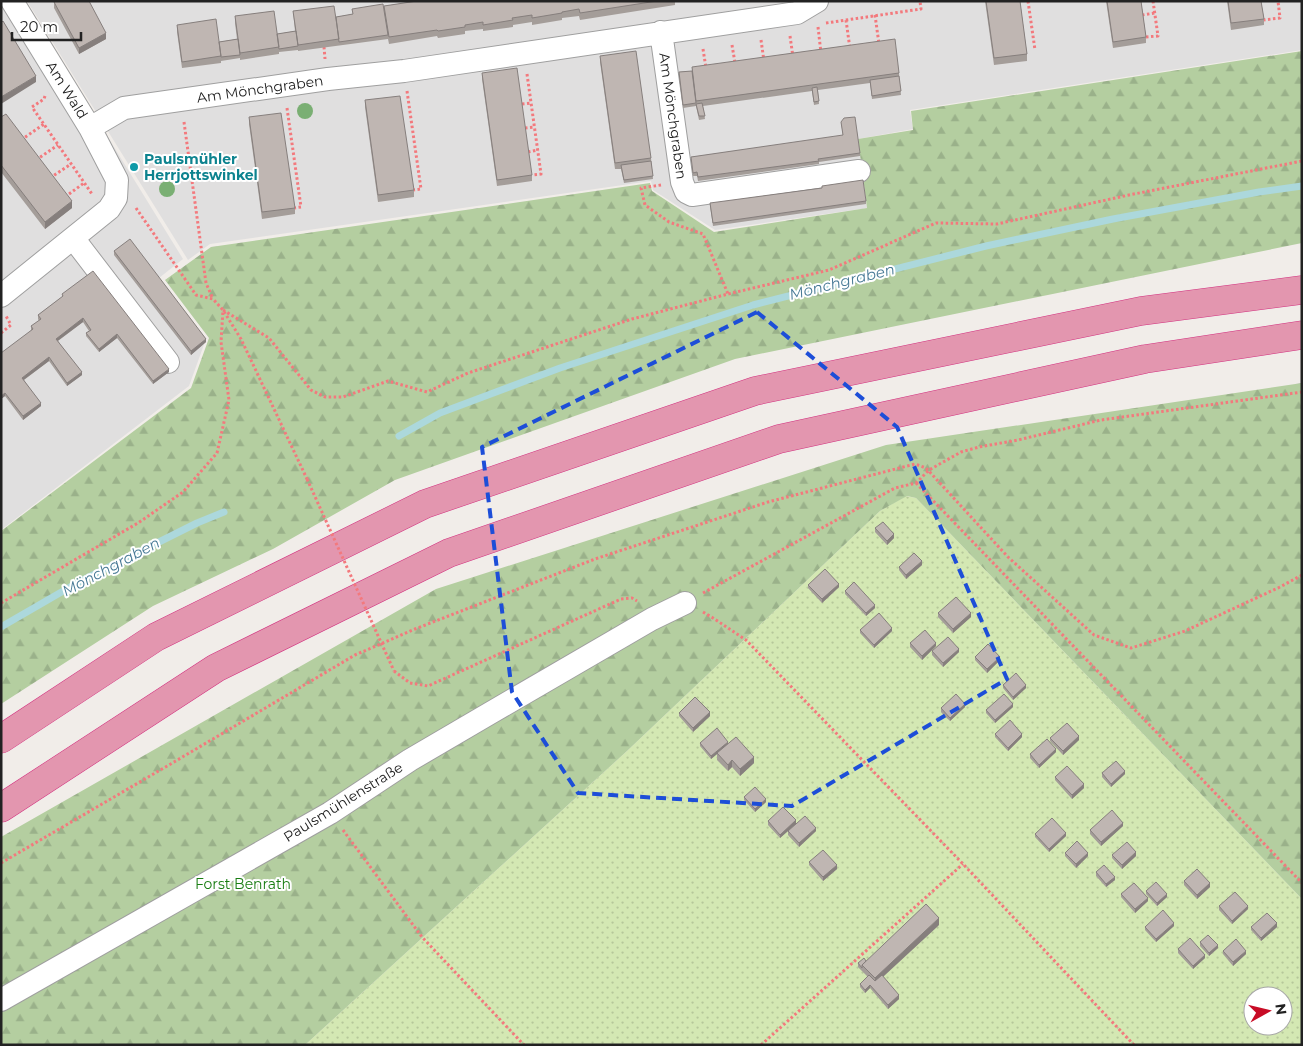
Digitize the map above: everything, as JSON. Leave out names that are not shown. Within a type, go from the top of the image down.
[{"type":"highway","points":[[1,739],[156,637],[425,504],[453,494],[755,391],[1141,311],[1302,290]]},
{"type":"highway","points":[[1,808],[216,668],[449,553],[779,439],[1146,359],[1302,335]]},
{"type":"street","name":"Am Wald","points":[[12,1],[90,128]]},
{"type":"street","name":"Am Mönchgraben","points":[[90,128],[124,108],[284,85],[404,71],[797,13],[817,1]]},
{"type":"street","name":"Am Mönchgraben","points":[[661,32],[687,188]]},
{"type":"street","points":[[1,296],[109,209],[116,198],[117,180],[90,128]]},
{"type":"street","points":[[687,188],[859,171]]},
{"type":"street","points":[[73,238],[168,362]]},
{"type":"street","name":"Paulsmühlenstraße","points":[[1,1000],[330,813],[410,760],[652,619],[685,603]]},
{"type":"path","points":[[1028,1],[1035,50]]},
{"type":"path","points":[[1146,37],[1158,36],[1153,1]]},
{"type":"path","points":[[1263,20],[1280,18],[1278,1]]},
{"type":"path","points":[[1142,15],[1155,13]]},
{"type":"path","points":[[875,15],[880,48]]},
{"type":"path","points":[[846,20],[851,52]]},
{"type":"path","points":[[818,24],[822,56]]},
{"type":"path","points":[[789,28],[793,60]]},
{"type":"path","points":[[760,32],[764,64]]},
{"type":"path","points":[[731,37],[736,68]]},
{"type":"path","points":[[702,41],[706,72]]},
{"type":"path","points":[[524,54],[541,174],[532,175]]},
{"type":"path","points":[[404,71],[421,189],[413,190]]},
{"type":"path","points":[[284,85],[301,207],[294,208]]},
{"type":"path","points":[[46,93],[44,99],[32,107],[95,198]]},
{"type":"path","points":[[180,100],[206,283],[213,299],[223,310],[241,339],[394,671],[410,683],[428,686],[622,599],[632,598],[641,602],[652,619]]},
{"type":"path","points":[[522,104],[532,103]]},
{"type":"path","points":[[403,121],[411,120]]},
{"type":"path","points":[[21,140],[44,124]]},
{"type":"path","points":[[525,128],[535,127]]},
{"type":"path","points":[[284,138],[292,137]]},
{"type":"path","points":[[406,143],[414,142]]},
{"type":"path","points":[[36,160],[58,144]]},
{"type":"path","points":[[528,152],[538,150]]},
{"type":"path","points":[[287,161],[295,160]]},
{"type":"path","points":[[223,310],[269,338],[310,390],[325,397],[343,398],[388,382],[426,392],[468,373],[632,319],[829,270],[936,223],[997,224],[1129,195],[1302,161]]},
{"type":"path","points":[[50,179],[71,164]]},
{"type":"path","points":[[409,167],[417,166]]},
{"type":"path","points":[[117,180],[196,295],[213,299]]},
{"type":"path","points":[[64,198],[84,183]]},
{"type":"path","points":[[290,184],[298,184]]},
{"type":"path","points":[[687,188],[641,188],[645,205],[668,222],[703,234],[728,294]]},
{"type":"path","points":[[1,310],[11,325],[1,333]]},
{"type":"path","points":[[1,602],[138,523],[176,497],[183,492],[217,452],[229,400],[221,342],[223,310]]},
{"type":"path","points":[[685,603],[895,488],[916,483],[929,470],[961,452],[1101,420],[1302,392]]},
{"type":"path","points":[[1,863],[355,655],[415,629],[595,559],[768,502],[915,464],[929,470],[1008,557],[1094,635],[1131,648],[1185,632],[1302,575]]},
{"type":"path","points":[[916,483],[1302,883]]},
{"type":"path","points":[[685,603],[713,618],[746,640],[963,864],[1134,1045]]},
{"type":"path","points":[[330,813],[422,937],[524,1045]]},
{"type":"path","points":[[761,1045],[963,864]]},
{"type":"highlighted area","points":[[757,312],[897,427],[1007,679],[792,806],[578,793],[512,692],[482,447]]},
{"type":"shaded area","points":[[1,1],[24,1],[183,259],[159,278],[206,339],[189,386],[1,530]]},
{"type":"shaded area","points":[[27,1],[1302,1],[1302,50],[910,110],[913,129],[858,139],[867,208],[715,230],[653,190],[651,181],[210,244],[188,260]]},
{"type":"green space","points":[[1302,51],[1302,243],[735,359],[395,480],[273,549],[153,606],[1,704],[1,531],[191,388],[209,338],[165,280],[211,247],[650,183],[652,191],[714,232],[867,208],[858,139],[913,130],[911,111]]},
{"type":"green space","name":"Forst Benrath","points":[[1302,383],[1302,899],[916,498],[907,496],[880,511],[627,751],[305,1045],[1,1045],[1,837],[436,589],[886,445]]},
{"type":"green space","points":[[906,496],[916,498],[1302,899],[1302,1045],[305,1045],[627,751],[880,511]]},
{"type":"building","points":[[55,1],[89,1],[106,33],[79,48]]},
{"type":"building","points":[[417,1],[657,1],[580,13],[579,9],[532,18],[532,15],[483,25],[483,22],[465,25],[465,27],[389,37],[384,6]]},
{"type":"building","points":[[986,1],[1020,1],[1027,54],[994,58]]},
{"type":"building","points":[[1107,1],[1141,1],[1146,37],[1113,42]]},
{"type":"building","points":[[1228,1],[1261,1],[1264,19],[1231,23]]},
{"type":"building","points":[[383,4],[388,35],[339,42],[336,17],[353,14],[352,9]]},
{"type":"building","points":[[334,6],[339,39],[298,45],[293,11]]},
{"type":"building","points":[[274,11],[279,47],[240,53],[235,16]]},
{"type":"building","points":[[216,19],[221,56],[182,62],[177,25]]},
{"type":"building","points":[[3,21],[36,76],[1,97],[1,23]]},
{"type":"building","points":[[296,31],[298,46],[279,49],[277,34]]},
{"type":"building","points":[[238,39],[240,55],[221,57],[219,42]]},
{"type":"building","points":[[895,39],[899,73],[696,101],[692,67]]},
{"type":"building","points":[[636,51],[651,158],[615,163],[600,56]]},
{"type":"building","points":[[517,68],[532,175],[497,180],[482,73]]},
{"type":"building","points":[[692,71],[696,103],[683,105],[679,72]]},
{"type":"building","points":[[899,76],[901,91],[872,96],[870,80]]},
{"type":"building","points":[[817,87],[819,101],[814,102],[812,88]]},
{"type":"building","points":[[400,96],[414,190],[378,195],[365,100]]},
{"type":"building","points":[[702,103],[705,116],[699,116],[696,104]]},
{"type":"building","points":[[281,113],[295,208],[262,212],[249,117]]},
{"type":"building","points":[[6,114],[72,201],[45,222],[1,165],[1,117]]},
{"type":"building","points":[[855,117],[860,153],[818,159],[819,161],[698,177],[697,172],[693,173],[691,157],[843,135],[841,122],[844,118]]},
{"type":"building","points":[[651,161],[653,176],[624,180],[621,165]]},
{"type":"building","points":[[863,180],[866,201],[713,223],[710,203],[822,188],[822,186]]},
{"type":"building","points":[[130,239],[206,339],[191,351],[114,251]]},
{"type":"building","points":[[93,271],[169,369],[153,381],[117,334],[99,349],[86,333],[91,330],[83,318],[56,339],[82,372],[67,383],[49,357],[22,378],[41,403],[23,416],[5,393],[1,396],[1,353],[33,329],[31,326],[41,319],[38,315]]},
{"type":"building","points":[[883,522],[894,534],[887,541],[875,528]]},
{"type":"building","points":[[914,553],[922,561],[906,575],[899,567]]},
{"type":"building","points":[[825,569],[839,584],[822,599],[808,585]]},
{"type":"building","points":[[854,582],[875,605],[866,613],[845,591]]},
{"type":"building","points":[[956,597],[971,613],[953,629],[938,613]]},
{"type":"building","points":[[879,613],[892,628],[874,645],[860,630]]},
{"type":"building","points":[[925,630],[936,643],[922,656],[910,643]]},
{"type":"building","points":[[948,637],[959,649],[943,663],[932,651]]},
{"type":"building","points":[[988,644],[1000,657],[987,669],[975,657]]},
{"type":"building","points":[[1016,673],[1026,685],[1013,697],[1003,685]]},
{"type":"building","points":[[956,694],[965,704],[950,718],[941,708]]},
{"type":"building","points":[[1004,694],[1013,704],[995,720],[986,710]]},
{"type":"building","points":[[695,697],[710,712],[693,728],[679,713]]},
{"type":"building","points":[[1010,720],[1022,734],[1008,748],[995,734]]},
{"type":"building","points":[[1067,723],[1079,736],[1063,751],[1050,738]]},
{"type":"building","points":[[717,728],[728,742],[711,756],[700,743]]},
{"type":"building","points":[[736,737],[754,757],[740,769],[732,760],[728,765],[717,753]]},
{"type":"building","points":[[1047,739],[1056,749],[1039,765],[1030,754]]},
{"type":"building","points":[[1116,761],[1125,771],[1111,784],[1102,773]]},
{"type":"building","points":[[1067,766],[1084,784],[1072,795],[1055,777]]},
{"type":"building","points":[[755,787],[766,799],[755,809],[744,797]]},
{"type":"building","points":[[783,807],[796,820],[780,835],[768,821]]},
{"type":"building","points":[[1112,810],[1123,823],[1101,842],[1090,830]]},
{"type":"building","points":[[805,816],[816,828],[799,843],[788,831]]},
{"type":"building","points":[[1052,818],[1066,833],[1049,849],[1035,834]]},
{"type":"building","points":[[1077,841],[1088,853],[1076,864],[1065,853]]},
{"type":"building","points":[[1127,842],[1136,852],[1122,865],[1112,855]]},
{"type":"building","points":[[823,850],[837,865],[823,877],[809,862]]},
{"type":"building","points":[[1104,865],[1115,877],[1106,884],[1096,872]]},
{"type":"building","points":[[1197,869],[1210,883],[1197,895],[1184,881]]},
{"type":"building","points":[[1156,882],[1167,894],[1157,903],[1146,891]]},
{"type":"building","points":[[1134,883],[1148,898],[1135,909],[1121,894]]},
{"type":"building","points":[[1235,892],[1248,906],[1232,921],[1219,906]]},
{"type":"building","points":[[926,904],[939,918],[875,978],[862,965]]},
{"type":"building","points":[[1163,910],[1174,923],[1156,939],[1145,927]]},
{"type":"building","points":[[1267,913],[1277,923],[1261,938],[1251,927]]},
{"type":"building","points":[[1208,935],[1218,945],[1209,953],[1200,942]]},
{"type":"building","points":[[1190,938],[1205,955],[1193,966],[1178,949]]},
{"type":"building","points":[[1236,939],[1246,951],[1233,962],[1223,951]]},
{"type":"building","points":[[864,958],[866,961],[862,968],[858,963]]},
{"type":"building","points":[[869,975],[875,981],[882,975],[899,995],[888,1005],[870,985],[865,990],[860,984]]},
{"type":"waterway","name":"Mönchgraben","points":[[399,436],[440,413],[560,368],[753,305],[986,246],[1113,219],[1302,186]]},
{"type":"waterway","name":"Mönchgraben","points":[[1,627],[77,583],[197,523],[224,512]]},
{"type":"place","name":"Paulsmühler Herrjottswinkel","points":[[134,167]]}]
